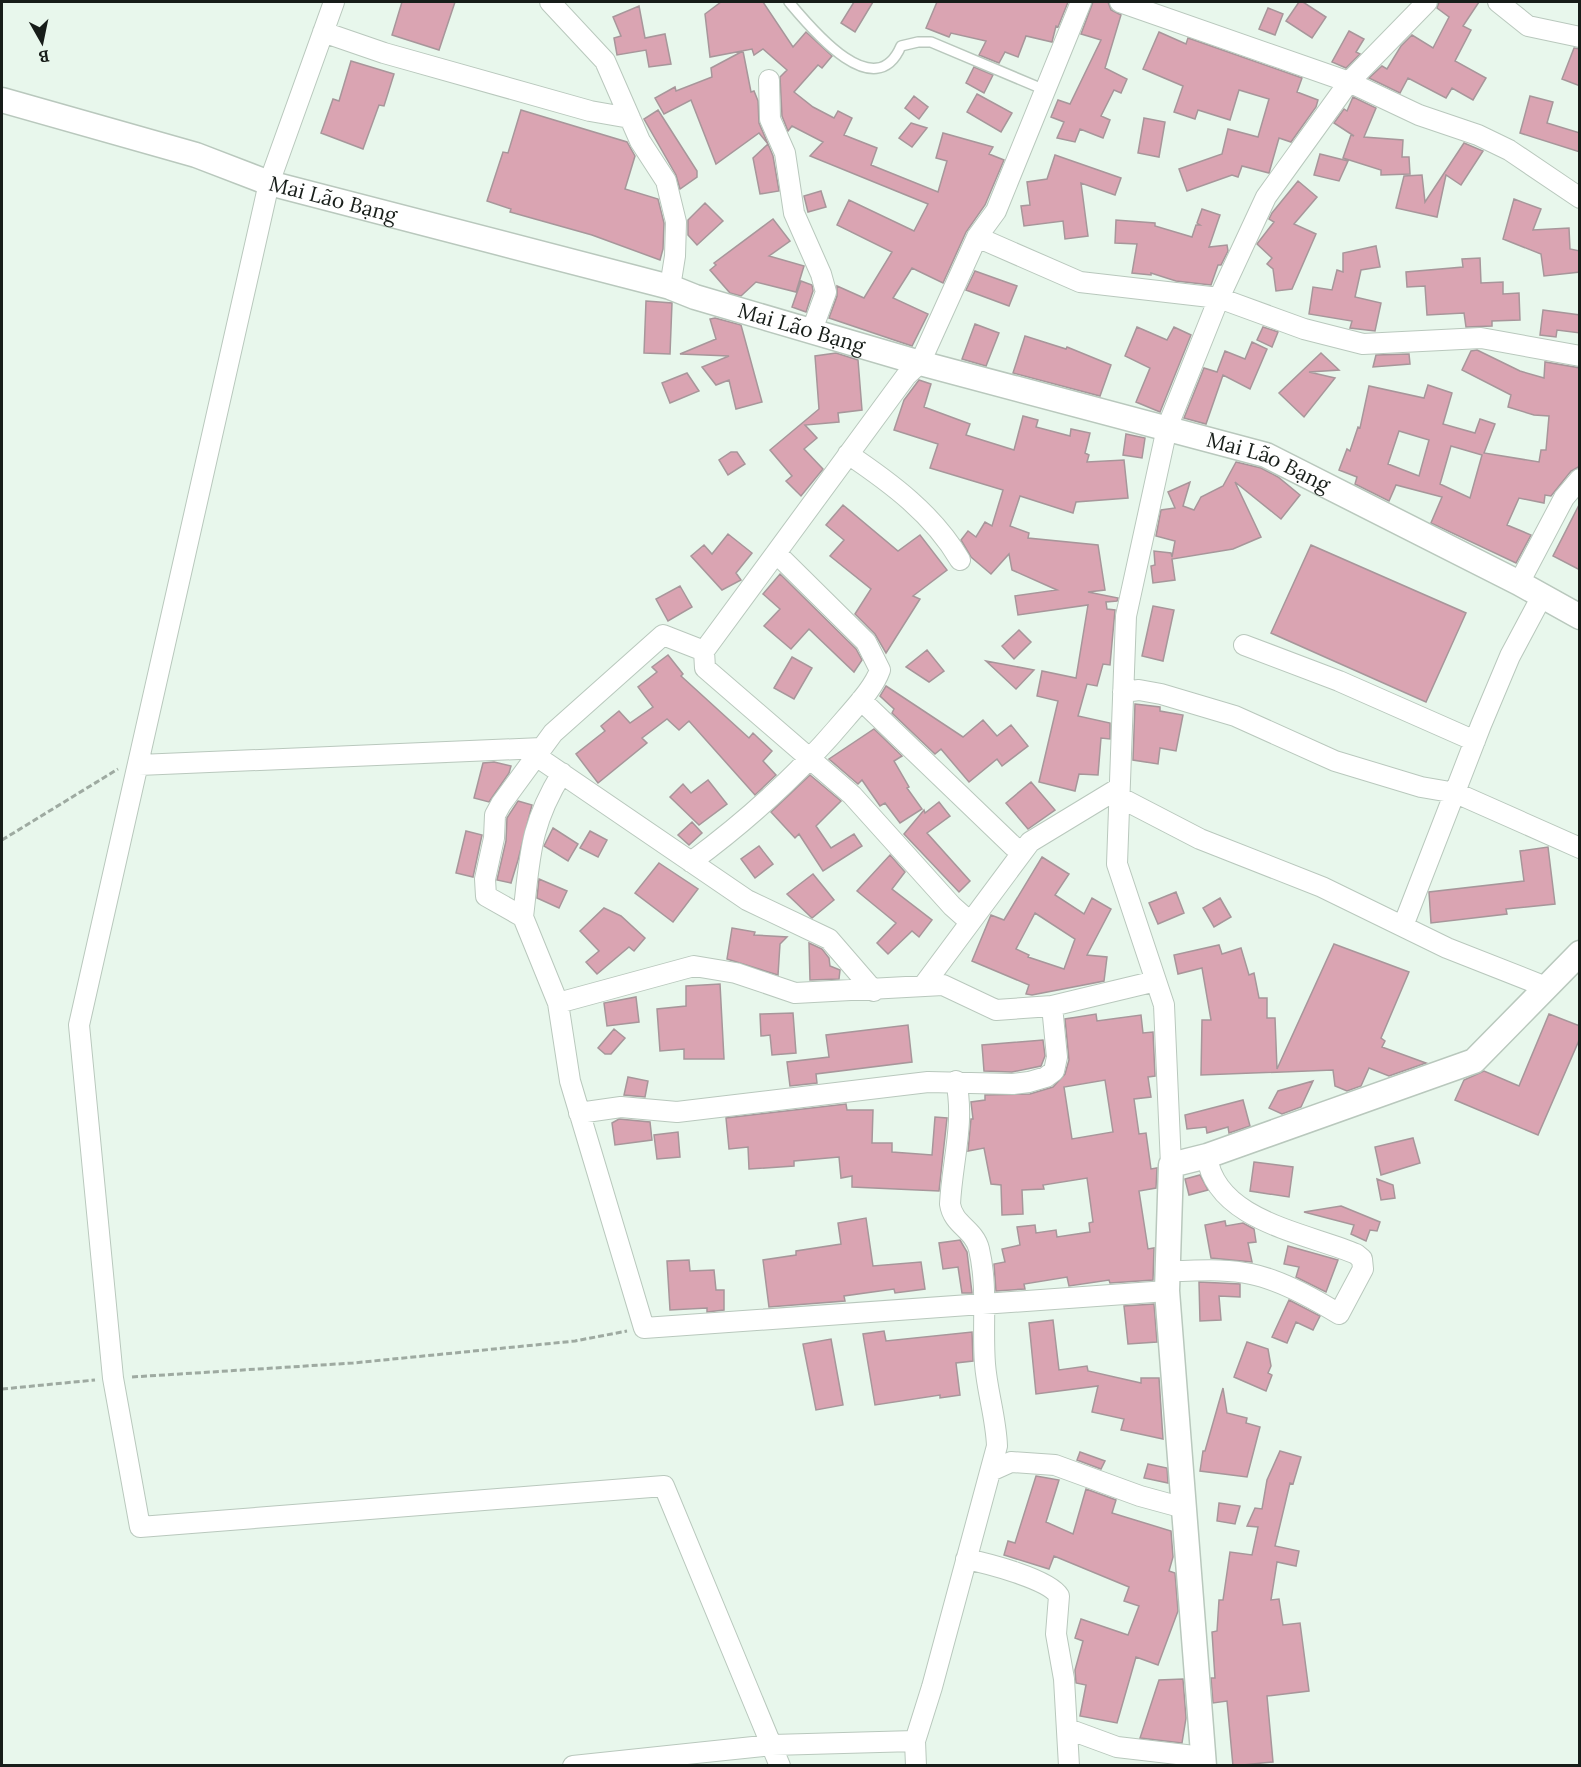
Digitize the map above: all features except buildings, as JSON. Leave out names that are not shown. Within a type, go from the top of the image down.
[{"type":"street","points":[[334,2],[269,183],[79,1025],[113,1378],[140,1527],[664,1486],[780,1766]]},
{"type":"street","points":[[550,2],[605,61],[640,141],[662,172],[675,209],[675,256],[670,287]]},
{"type":"street","points":[[970,922],[952,906],[852,795],[812,758],[705,668],[704,651],[906,376],[920,363],[977,237],[996,211],[1081,2]]},
{"type":"street","points":[[1120,2],[1349,82],[1419,115],[1489,140],[1509,150],[1580,198]]},
{"type":"street","points":[[1068,1729],[1117,1747],[1203,1761],[1167,1281],[1171,1165],[1164,1005],[1117,864],[1126,616],[1167,428],[1219,298],[1266,197],[1349,82],[1427,2]]},
{"type":"street","points":[[1498,2],[1528,26],[1580,37]]},
{"type":"street","points":[[323,32],[384,53],[590,111],[630,118]]},
{"type":"street","points":[[769,80],[770,119],[785,153],[794,213],[821,274],[826,292],[812,330]]},
{"type":"street","name":"Mai Lão Bạng","points":[[2,100],[196,155],[269,183],[670,287],[695,297],[920,363],[1266,454],[1519,583],[1580,617]]},
{"type":"street","points":[[977,237],[1080,282],[1219,298],[1304,329],[1363,344],[1481,338],[1580,356]]},
{"type":"street","points":[[848,454],[884,478],[913,502],[947,541],[960,560]]},
{"type":"street","points":[[1519,583],[1572,501],[1580,480]]},
{"type":"street","points":[[691,862],[771,798],[812,758],[861,700],[880,670],[867,642],[776,553]]},
{"type":"street","points":[[1404,926],[1510,656],[1542,596]]},
{"type":"street","points":[[523,917],[486,896],[485,879],[494,838],[495,815],[553,733],[663,635],[704,651]]},
{"type":"street","points":[[1244,645],[1339,681],[1475,741]]},
{"type":"street","points":[[1123,692],[1139,690],[1207,706],[1235,716],[1335,761],[1421,787],[1456,794],[1580,848]]},
{"type":"street","points":[[861,700],[1013,846],[1023,851]]},
{"type":"street","points":[[139,765],[539,752],[562,773],[747,900],[829,939],[874,991]]},
{"type":"street","points":[[562,773],[546,800],[532,834],[523,917],[558,1003],[570,1081],[644,1328],[986,1304],[1167,1281],[1225,1270],[1251,1274],[1313,1299],[1339,1314],[1363,1269],[1362,1259],[1356,1254],[1276,1227],[1256,1217],[1215,1182],[1209,1169],[1208,1156]]},
{"type":"street","points":[[922,986],[1030,842],[1119,793]]},
{"type":"street","points":[[1119,793],[1200,839],[1322,887],[1446,948],[1546,987]]},
{"type":"street","points":[[1171,1165],[1208,1156],[1474,1061],[1580,953]]},
{"type":"street","points":[[558,1003],[694,966],[736,973],[795,993],[874,991],[943,985],[996,1010],[1052,1006],[1156,981]]},
{"type":"street","points":[[579,1113],[621,1107],[676,1112],[814,1094],[956,1082],[1013,1084],[1046,1077],[1054,1071],[1057,1057],[1052,1006]]},
{"type":"street","points":[[916,1766],[915,1741],[991,1471],[996,1440],[987,1392],[983,1342],[986,1304],[977,1242],[951,1212],[951,1181],[960,1126],[960,1101],[956,1082]]},
{"type":"street","points":[[991,1471],[1011,1462],[1055,1466],[1131,1493],[1184,1508]]},
{"type":"street","points":[[966,1559],[1032,1579],[1056,1591],[1059,1605],[1057,1646],[1064,1679],[1069,1766]]},
{"type":"street","points":[[573,1766],[772,1745],[915,1741]]},
{"type":"lane","points":[[789,2],[812,29],[848,61],[866,68],[879,69],[895,60],[901,46],[931,42],[1045,90]]},
{"type":"path","points":[[2,840],[116,770],[127,765],[139,765]]},
{"type":"path","points":[[2,1389],[113,1378],[353,1363],[574,1341],[644,1328]]}]
